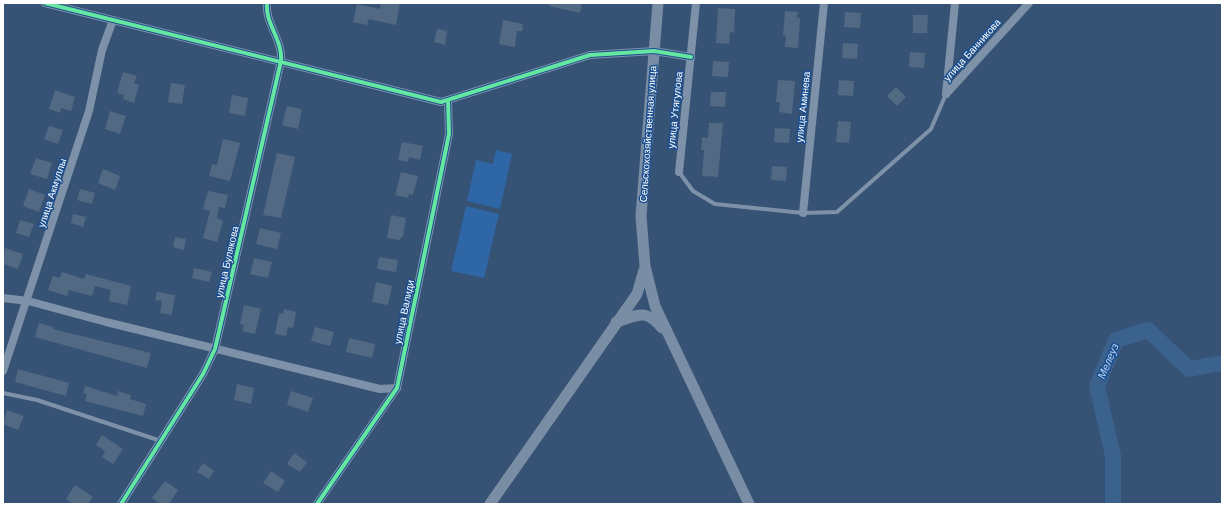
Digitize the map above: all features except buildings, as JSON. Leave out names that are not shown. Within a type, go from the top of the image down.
[{"type":"main road","name":"Сельскохозяйственная улица","points":[[645,266],[642,216],[658,3]]},
{"type":"main road","points":[[490,504],[637,294],[645,266]]},
{"type":"main road","points":[[645,266],[655,306],[749,504]]},
{"type":"main road","points":[[616,322],[638,315],[650,315],[669,335]]},
{"type":"street","points":[[45,3],[441,102],[590,54],[654,51],[691,57]]},
{"type":"street","name":"улица Булякова","points":[[121,504],[203,374],[215,349],[281,61],[280,46],[266,14],[267,3]]},
{"type":"street","name":"улица Утягулова","points":[[679,172],[696,3]]},
{"type":"street","name":"улица Аминева","points":[[803,213],[824,3]]},
{"type":"street","points":[[946,94],[955,3]]},
{"type":"street","name":"улица Банникова","points":[[946,94],[1030,3]]},
{"type":"street","name":"улица Акмуллы","points":[[3,371],[28,301],[88,111],[102,50],[113,20]]},
{"type":"street","name":"улица Валиди","points":[[317,504],[361,439],[383,411],[397,388],[449,134],[448,100]]},
{"type":"street","points":[[3,298],[28,301],[215,349],[380,389],[397,388]]},
{"type":"lane","points":[[679,172],[693,191],[715,204],[803,213],[837,212],[931,129],[946,94]]},
{"type":"lane","points":[[3,393],[37,400],[161,440]]},
{"type":"shaded area","points":[[496,150],[512,154],[500,209],[467,201],[476,160],[493,164]]},
{"type":"shaded area","points":[[466,206],[499,214],[484,278],[451,271]]},
{"type":"waterway","name":"Мелеуз","points":[[1113,504],[1113,456],[1097,386],[1116,340],[1148,330],[1189,369],[1222,363]]},
{"type":"cycle path","points":[[45,3],[441,102],[590,55],[654,51],[691,57]]},
{"type":"cycle path","points":[[121,504],[203,374],[215,349],[281,61],[281,53],[267,11],[267,3]]},
{"type":"cycle path","points":[[317,504],[397,388],[449,134],[448,100]]}]
